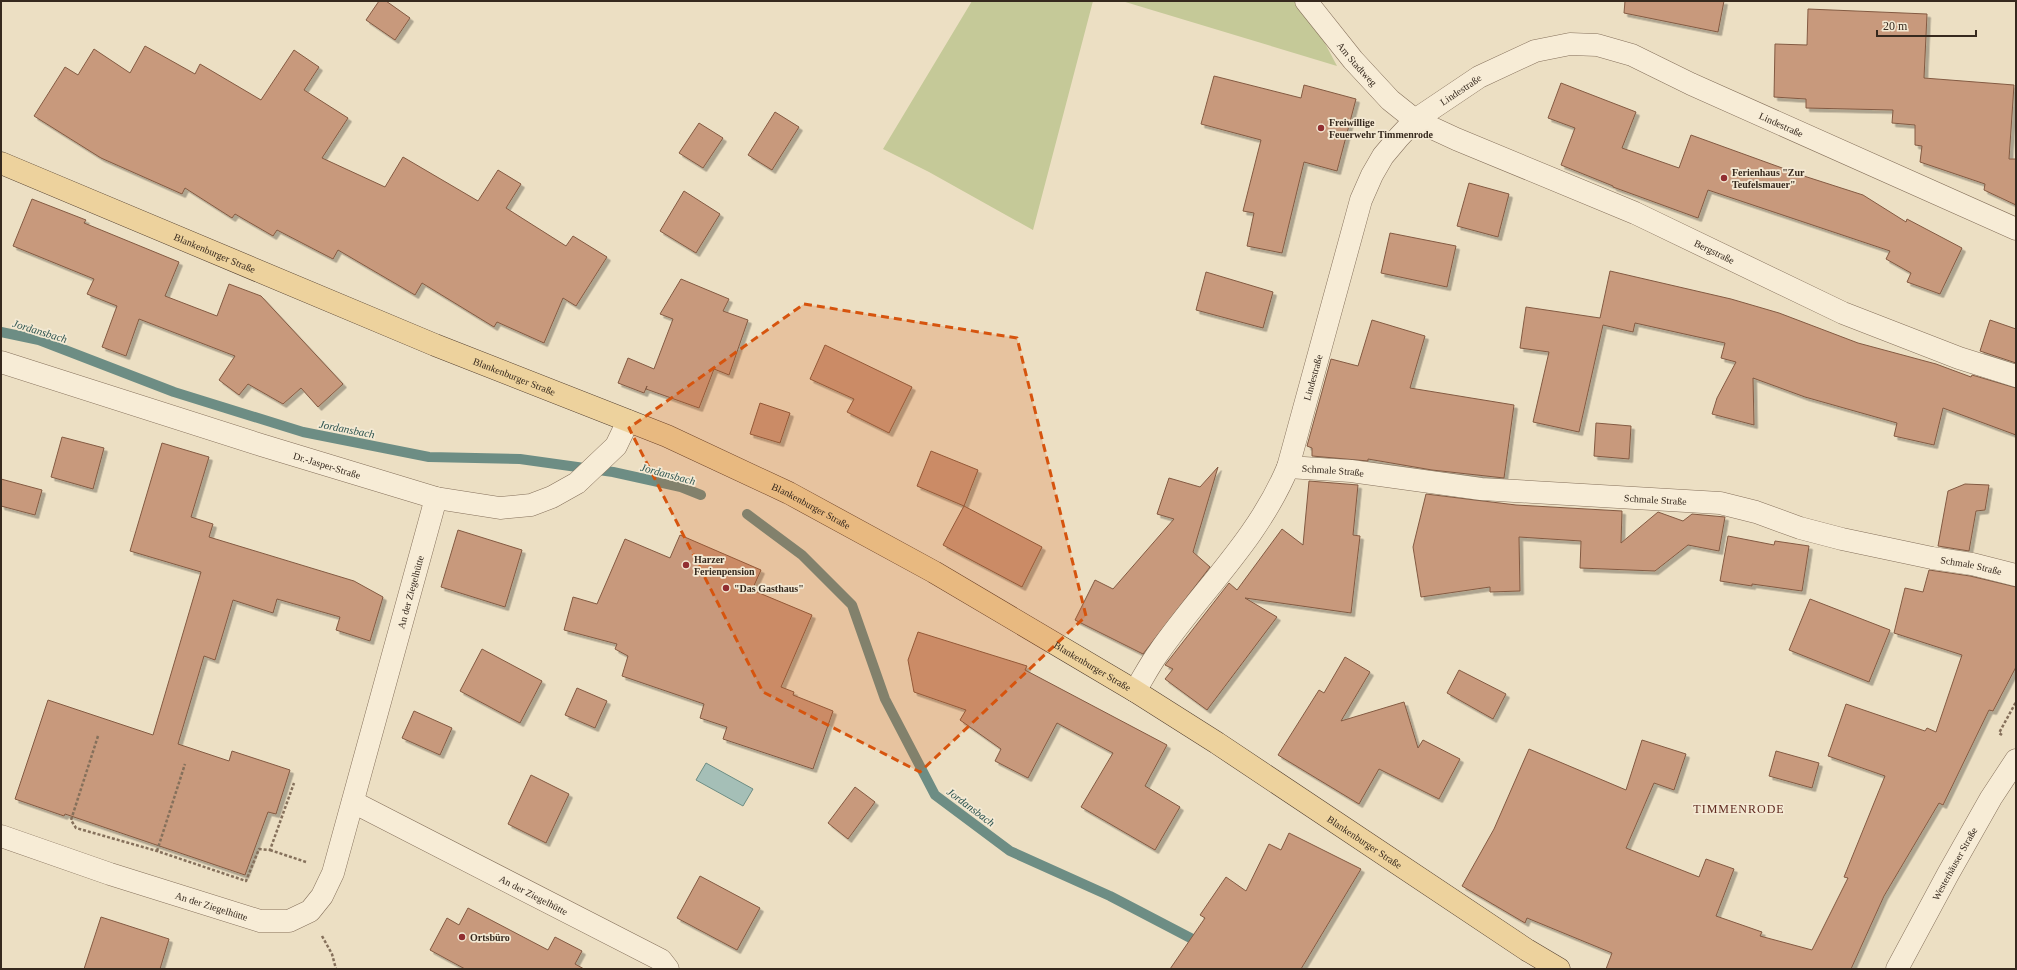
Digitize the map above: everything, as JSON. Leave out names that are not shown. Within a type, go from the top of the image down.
[{"type":"main road","name":"Blankenburger Straße","points":[[1,163],[427,342],[628,421],[732,466],[866,534],[934,572],[1135,691],[1217,743],[1527,950],[1559,969]]},
{"type":"street","name":"Am Stadtweg","points":[[1306,1],[1353,60],[1390,100],[1415,120]]},
{"type":"street","name":"Lindestraße","points":[[1135,691],[1159,652],[1260,521],[1277,493],[1288,467],[1361,200],[1372,175],[1383,156],[1415,120],[1479,77],[1535,51],[1570,44],[1597,45],[1632,55],[1690,84],[2016,229]]},
{"type":"street","name":"Bergstraße","points":[[1415,120],[1456,139],[1635,213],[1842,313],[1959,358],[2016,376]]},
{"type":"street","name":"Dr.-Jasper-Straße","points":[[1,362],[261,445],[436,498],[500,508],[524,505],[552,497],[577,484],[616,446],[628,421]]},
{"type":"street","name":"Schmale Straße","points":[[1288,467],[1351,471],[1481,489],[1720,503],[1756,512],[1800,528],[1842,539],[1932,558],[1972,564],[2016,575]]},
{"type":"street","name":"An der Ziegelhütte","points":[[1,836],[110,874],[260,922],[289,921],[310,911],[322,896],[333,873],[436,498]]},
{"type":"street","name":"Westerhäuser Straße","points":[[1897,969],[1980,819],[2016,760]]},
{"type":"street","name":"An der Ziegelhütte","points":[[353,802],[661,960],[668,969]]},
{"type":"path","points":[[2005,737],[1999,733],[2016,702]]},
{"type":"path","points":[[98,736],[71,820],[76,828],[157,851],[246,881],[259,849],[270,850],[316,865],[333,873]]},
{"type":"path","points":[[157,851],[185,764]]},
{"type":"path","points":[[270,850],[294,783]]},
{"type":"path","points":[[310,911],[332,954],[336,969]]},
{"type":"highlighted area","points":[[804,304],[1017,338],[1086,616],[920,772],[763,692],[629,428]]},
{"type":"green space","points":[[972,1],[1093,1],[1033,230],[929,172],[883,149]]},
{"type":"green space","points":[[1122,1],[1294,1],[1318,30],[1337,66]]},
{"type":"water","points":[[706,763],[753,789],[743,806],[696,780]]},
{"type":"building","points":[[379,1],[386,1],[410,18],[395,40],[366,20]]},
{"type":"building","points":[[1625,1],[1724,1],[1718,32],[1624,13]]},
{"type":"building","points":[[1808,9],[1927,14],[1924,78],[2014,85],[2009,159],[2016,159],[2016,205],[1984,190],[1985,184],[1920,162],[1922,146],[1915,145],[1915,125],[1892,123],[1893,110],[1806,108],[1806,99],[1774,97],[1775,44],[1807,45]]},
{"type":"building","points":[[145,46],[195,74],[200,64],[261,100],[294,50],[319,67],[304,90],[348,118],[322,158],[385,187],[403,157],[478,201],[498,170],[521,184],[506,208],[566,246],[573,236],[607,257],[576,306],[563,298],[544,343],[497,322],[494,327],[422,283],[415,295],[338,250],[333,259],[277,230],[273,236],[235,214],[232,218],[185,188],[182,194],[101,158],[34,116],[65,67],[78,75],[94,49],[130,73]]},
{"type":"building","points":[[1214,76],[1301,98],[1304,85],[1356,99],[1337,171],[1304,162],[1282,253],[1247,246],[1254,213],[1243,211],[1261,140],[1201,124]]},
{"type":"building","points":[[1561,83],[1636,112],[1622,148],[1679,168],[1691,135],[1807,177],[1863,195],[1906,222],[1907,219],[1962,248],[1940,294],[1907,282],[1911,273],[1886,259],[1890,251],[1708,190],[1698,218],[1613,187],[1561,165],[1575,128],[1548,118]]},
{"type":"building","points":[[775,112],[799,127],[772,170],[748,155]]},
{"type":"building","points":[[699,123],[723,138],[703,168],[679,153]]},
{"type":"building","points":[[1469,183],[1509,194],[1498,237],[1457,226]]},
{"type":"building","points":[[684,191],[720,214],[696,253],[660,231]]},
{"type":"building","points":[[32,199],[86,220],[84,223],[179,262],[165,296],[217,316],[229,284],[261,296],[343,384],[318,407],[301,388],[283,404],[248,384],[239,395],[219,380],[235,356],[139,319],[126,356],[102,347],[117,306],[87,294],[94,279],[13,246]]},
{"type":"building","points":[[1390,233],[1456,246],[1447,287],[1381,273]]},
{"type":"building","points":[[1610,271],[1731,299],[1779,313],[1858,343],[1936,364],[1971,377],[1972,375],[2016,388],[2016,435],[1943,408],[1934,445],[1894,436],[1897,423],[1805,397],[1753,378],[1754,425],[1712,414],[1717,398],[1736,362],[1721,358],[1725,343],[1635,323],[1633,332],[1603,325],[1579,432],[1533,422],[1549,352],[1520,348],[1526,307],[1600,318]]},
{"type":"building","points":[[1206,272],[1273,292],[1263,328],[1196,310]]},
{"type":"building","points":[[681,279],[729,299],[723,311],[748,320],[729,375],[714,369],[699,408],[646,389],[647,386],[644,393],[618,383],[628,358],[654,369],[673,319],[660,314]]},
{"type":"building","points":[[1372,320],[1425,336],[1410,388],[1514,405],[1504,478],[1432,470],[1368,459],[1368,461],[1312,456],[1312,448],[1307,446],[1331,359],[1358,366]]},
{"type":"building","points":[[1990,320],[2016,329],[2016,363],[1980,351]]},
{"type":"building","points":[[825,345],[912,387],[889,433],[847,412],[854,399],[810,379]]},
{"type":"building","points":[[760,403],[790,413],[780,443],[750,434]]},
{"type":"building","points":[[1596,423],[1631,426],[1629,459],[1594,456]]},
{"type":"building","points":[[62,437],[104,448],[93,489],[51,477]]},
{"type":"building","points":[[162,443],[209,457],[191,517],[213,524],[209,537],[354,581],[383,597],[370,641],[336,630],[340,617],[277,599],[273,613],[233,600],[215,660],[204,656],[178,744],[229,761],[232,751],[290,770],[276,814],[268,812],[245,875],[65,814],[64,816],[15,799],[48,700],[153,735],[201,572],[130,551]]},
{"type":"building","points":[[931,451],[978,470],[964,506],[917,486]]},
{"type":"building","points":[[1218,467],[1193,552],[1210,567],[1143,654],[1075,620],[1095,580],[1113,589],[1174,519],[1157,514],[1169,478],[1200,487]]},
{"type":"building","points":[[1,479],[42,490],[35,515],[1,506]]},
{"type":"building","points":[[1309,481],[1358,485],[1353,535],[1360,536],[1351,613],[1245,598],[1277,617],[1207,710],[1165,679],[1173,669],[1165,665],[1229,583],[1237,590],[1282,529],[1303,545]]},
{"type":"building","points":[[1965,484],[1989,485],[1985,510],[1976,511],[1969,551],[1938,546],[1948,491]]},
{"type":"building","points":[[1426,494],[1516,505],[1622,511],[1621,543],[1658,512],[1683,521],[1692,514],[1725,517],[1719,551],[1688,545],[1655,571],[1580,568],[1581,541],[1519,537],[1520,591],[1490,592],[1490,587],[1421,597],[1413,547]]},
{"type":"building","points":[[964,506],[1042,547],[1022,587],[943,545]]},
{"type":"building","points":[[458,530],[522,550],[505,607],[441,587]]},
{"type":"building","points":[[680,535],[761,570],[752,590],[812,615],[781,687],[794,692],[793,695],[833,711],[813,769],[723,739],[727,727],[700,718],[704,704],[622,676],[628,656],[615,649],[617,644],[564,630],[573,597],[597,604],[625,539],[670,558]]},
{"type":"building","points":[[1728,536],[1774,545],[1775,541],[1809,546],[1802,591],[1720,581]]},
{"type":"building","points":[[1929,570],[1970,576],[2016,587],[2016,667],[1993,711],[1989,710],[1943,805],[1939,803],[1884,896],[1851,969],[1606,969],[1612,953],[1527,918],[1525,923],[1462,886],[1494,829],[1529,749],[1626,790],[1642,740],[1686,754],[1674,790],[1654,783],[1626,848],[1699,877],[1706,859],[1734,869],[1716,916],[1762,932],[1760,936],[1812,950],[1848,878],[1844,877],[1885,776],[1828,756],[1846,704],[1925,731],[1927,728],[1936,732],[1962,655],[1894,633],[1905,588],[1923,592]]},
{"type":"building","points":[[1810,599],[1890,630],[1869,682],[1789,650]]},
{"type":"building","points":[[918,632],[1027,666],[1025,670],[1167,745],[1145,786],[1180,807],[1155,850],[1081,807],[1113,753],[1057,723],[1028,778],[995,761],[1001,749],[960,720],[966,710],[914,692],[908,660]]},
{"type":"building","points":[[482,649],[542,681],[520,723],[460,691]]},
{"type":"building","points":[[1345,657],[1370,672],[1341,721],[1404,702],[1418,748],[1423,740],[1460,759],[1439,799],[1379,769],[1359,804],[1278,755],[1319,690],[1324,693]]},
{"type":"building","points":[[1459,670],[1506,694],[1493,719],[1447,693]]},
{"type":"building","points":[[577,688],[607,701],[595,728],[565,715]]},
{"type":"building","points":[[414,711],[452,728],[440,755],[402,738]]},
{"type":"building","points":[[1776,751],[1819,763],[1812,788],[1769,776]]},
{"type":"building","points":[[531,775],[569,794],[546,843],[508,824]]},
{"type":"building","points":[[855,787],[875,802],[848,839],[828,823]]},
{"type":"building","points":[[1289,833],[1361,869],[1301,969],[1170,969],[1205,918],[1200,915],[1226,877],[1246,891],[1269,844],[1281,850]]},
{"type":"building","points":[[700,876],[760,908],[737,950],[677,918]]},
{"type":"building","points":[[468,908],[548,950],[555,937],[582,951],[575,964],[584,969],[465,969],[430,950],[447,918],[459,925]]},
{"type":"building","points":[[101,917],[169,939],[160,969],[84,969]]},
{"type":"waterway","name":"Jordansbach","points":[[1,332],[39,340],[174,392],[303,432],[429,457],[520,459],[613,472],[681,487],[701,495]]},
{"type":"waterway","name":"Jordansbach","points":[[747,514],[802,555],[852,605],[885,699],[935,795],[1010,851],[1110,896],[1202,944]]},
{"type":"place","name":"Freiwillige Feuerwehr Timmenrode","points":[[1321,128]]},
{"type":"place","name":"Ferienhaus \"Zur Teufelsmauer\"","points":[[1724,178]]},
{"type":"place","name":"Harzer Ferienpension","points":[[686,565]]},
{"type":"place","name":"\"Das Gasthaus\"","points":[[726,588]]},
{"type":"place","name":"Ortsbüro","points":[[462,937]]},
{"type":"district","name":"TIMMENRODE","points":[[1739,809]]}]
